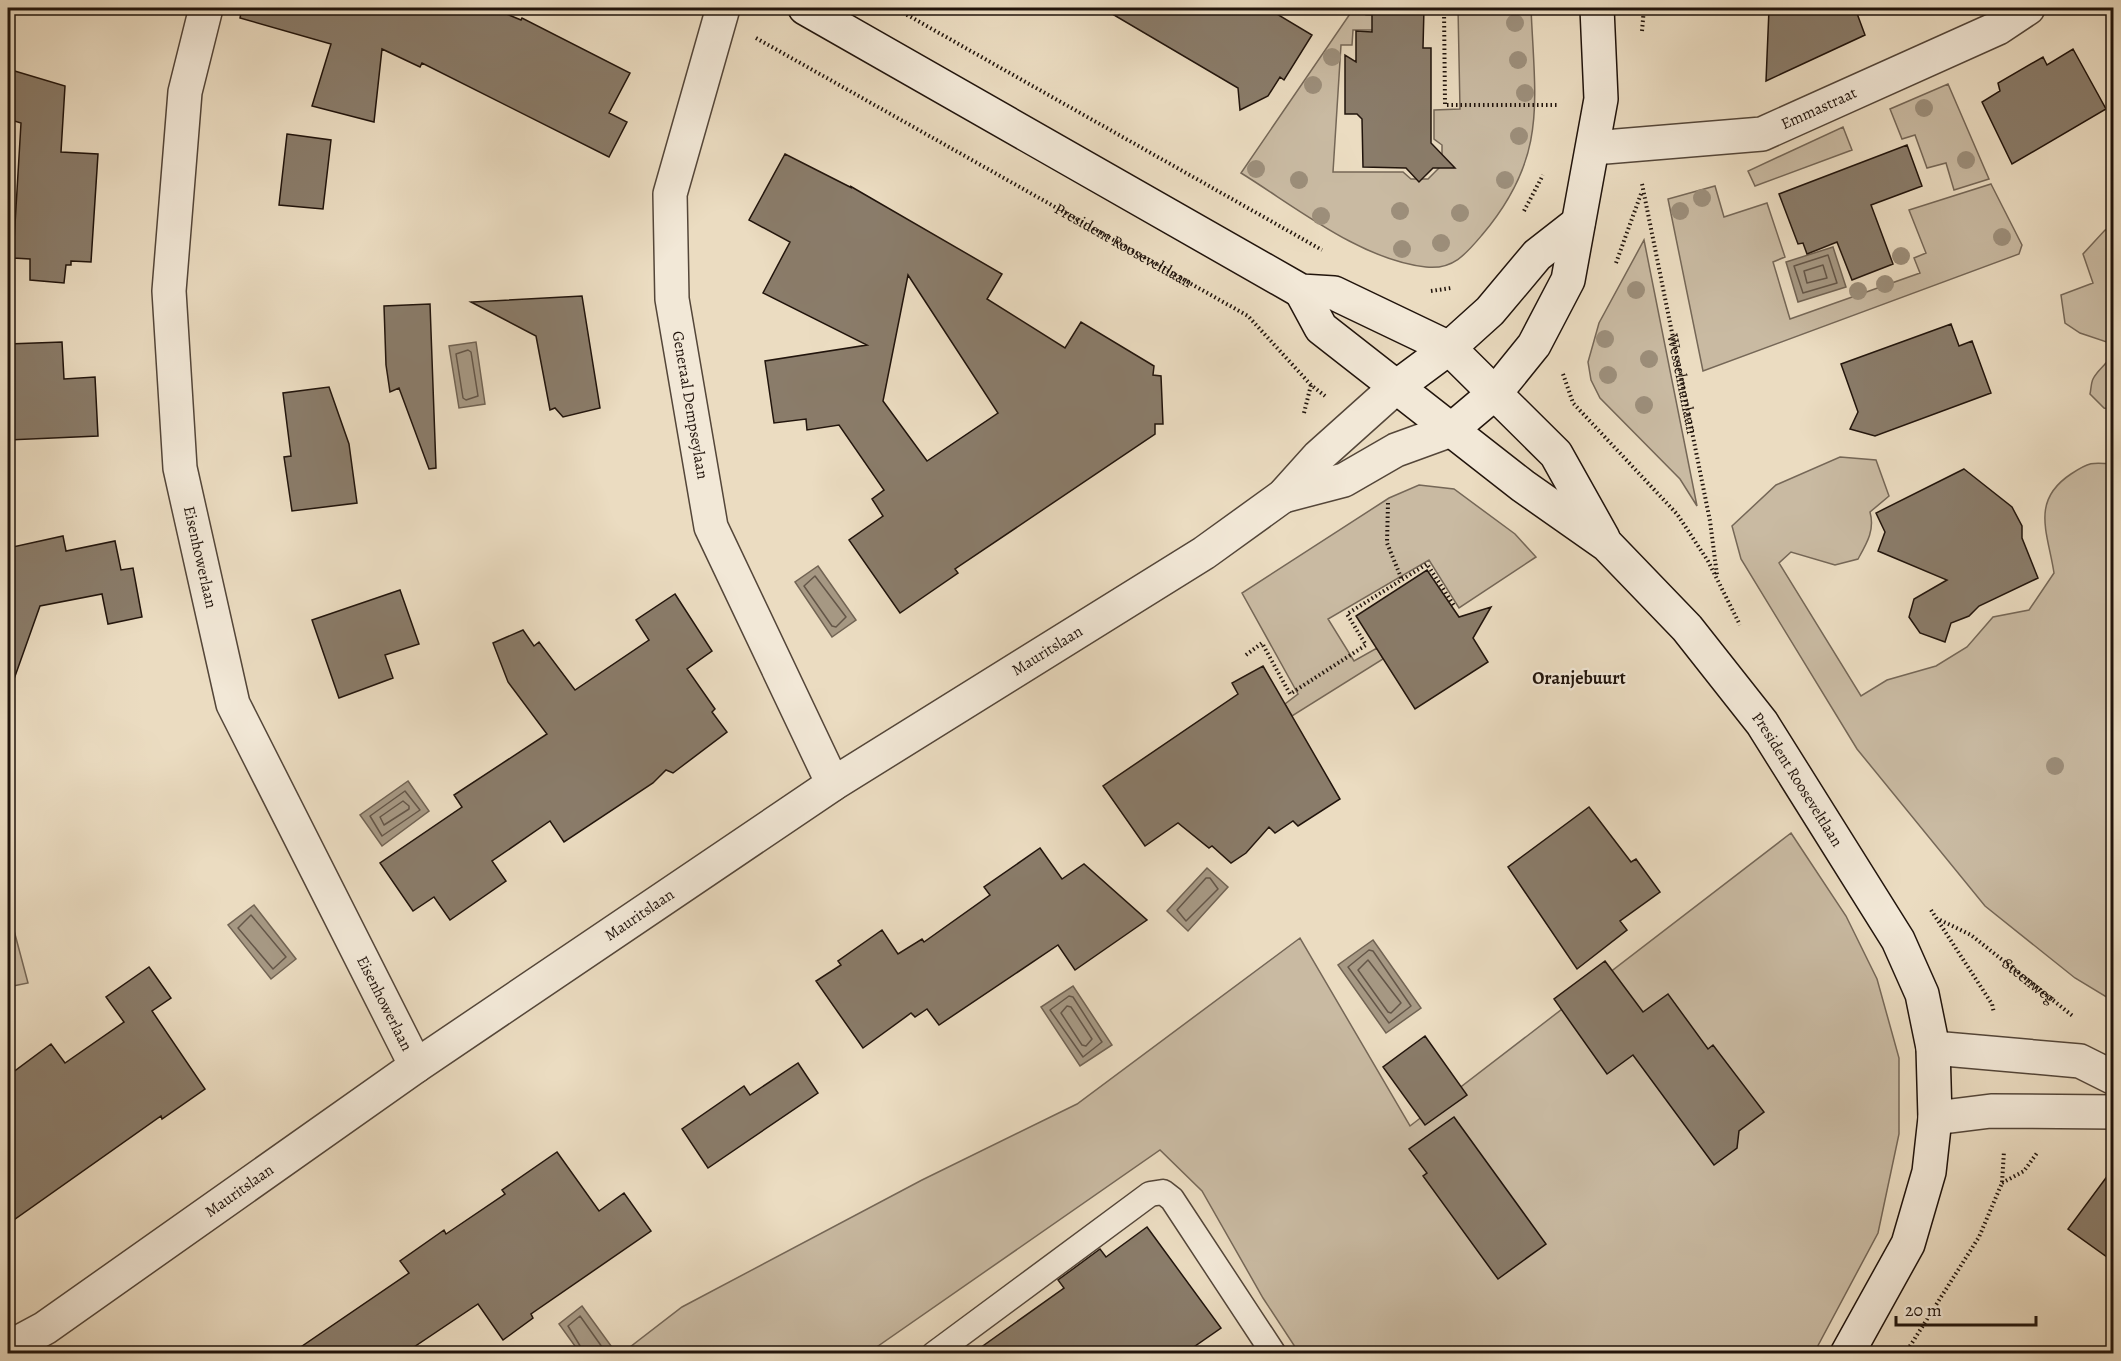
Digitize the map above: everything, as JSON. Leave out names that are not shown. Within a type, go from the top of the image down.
[{"type":"street","name":"Eisenhowerlaan","points":[[206,8],[185,92],[169,291],[180,468],[232,704],[416,1066]]},
{"type":"street","name":"President Rooseveltlaan","points":[[805,8],[1301,291],[1334,293],[1449,348],[1496,392],[1556,454],[1607,545]]},
{"type":"street","points":[[1451,430],[1496,392],[1534,345],[1568,280],[1601,99],[1597,8]]},
{"type":"street","name":"Emmastraat","points":[[1593,148],[1762,134],[1998,28],[2028,8]]},
{"type":"street","name":"Generaal Dempseylaan","points":[[721,12],[670,194],[672,299],[711,527],[833,784]]},
{"type":"street","points":[[1449,348],[1490,311],[1537,255],[1578,223]]},
{"type":"street","name":"President Rooseveltlaan","points":[[1301,291],[1321,328],[1395,388],[1607,545],[1687,628],[1762,723],[1898,940],[1922,994],[1933,1048],[1935,1118],[1929,1172],[1908,1244],[1847,1353]]},
{"type":"street","name":"Mauritslaan","points":[[8,1348],[45,1328],[416,1066],[833,784],[1203,554],[1283,496],[1318,456],[1395,388],[1449,348]]},
{"type":"street","name":"Mauritslaan","points":[[1283,496],[1344,480],[1396,450],[1451,430]]},
{"type":"street","points":[[1933,1048],[2080,1061],[2114,1078]]},
{"type":"street","points":[[1935,1118],[1991,1112],[2114,1112]]},
{"type":"lane","points":[[934,1353],[1150,1194],[1163,1192],[1172,1200],[1274,1353]]},
{"type":"path","points":[[895,8],[1332,255]]},
{"type":"path","points":[[1443,8],[1444,105],[1557,105]]},
{"type":"path","name":"President Rooseveltlaan","points":[[721,12],[1248,316],[1311,385],[1358,422]]},
{"type":"path","points":[[1556,116],[1557,94]]},
{"type":"path","points":[[1521,218],[1544,169]]},
{"type":"path","name":"Wesselmanlaan","points":[[1642,190],[1708,511],[1718,578]]},
{"type":"path","points":[[1424,290],[1435,292],[1458,287]]},
{"type":"path","points":[[1389,498],[1388,543],[1402,580]]},
{"type":"path","points":[[1246,655],[1262,643],[1290,694],[1366,645],[1347,614],[1427,564],[1455,607]]},
{"type":"path","name":"Steenweg","points":[[1938,920],[1971,935],[2075,1018]]},
{"type":"path","points":[[1905,1353],[1978,1237],[2002,1183]]},
{"type":"shaded area","points":[[1354,8],[1366,8],[1366,15],[1394,16],[1394,30],[1353,30],[1352,45],[1341,45],[1333,172],[1403,172],[1411,179],[1428,179],[1442,165],[1442,145],[1434,139],[1434,110],[1460,109],[1458,8],[1531,8],[1535,101],[1528,154],[1518,180],[1503,207],[1482,235],[1458,259],[1444,266],[1426,267],[1377,254],[1330,230],[1241,173]]},
{"type":"shaded area","points":[[1948,84],[1989,179],[1954,190],[1946,163],[1927,168],[1915,135],[1902,139],[1890,109]]},
{"type":"shaded area","points":[[1843,127],[1852,150],[1755,186],[1748,171]]},
{"type":"shaded area","points":[[1991,184],[2022,245],[2019,254],[1703,371],[1668,199],[1715,186],[1724,217],[1767,203],[1785,257],[1773,262],[1790,319],[1920,273],[1914,258],[1926,253],[1909,210]]},
{"type":"shaded area","points":[[2113,226],[2113,410],[2104,408],[2090,394],[2093,379],[2109,358],[2110,348],[2107,342],[2080,333],[2065,323],[2061,295],[2093,283],[2083,254],[2105,230]]},
{"type":"shaded area","points":[[1644,240],[1697,506],[1680,479],[1600,398],[1591,380],[1588,362],[1599,323]]},
{"type":"shaded area","points":[[1840,457],[1876,460],[1889,496],[1870,512],[1871,531],[1858,559],[1835,565],[1791,552],[1779,563],[1861,696],[1887,680],[1936,666],[1967,647],[1993,617],[2029,610],[2054,573],[2045,519],[2050,495],[2058,484],[2082,467],[2095,463],[2113,464],[2113,1001],[2075,978],[1985,906],[1857,749],[1741,559],[1732,526],[1776,485]]},
{"type":"shaded area","points":[[1419,485],[1454,489],[1515,534],[1536,557],[1459,608],[1429,560],[1328,619],[1354,661],[1377,648],[1383,659],[1292,716],[1285,704],[1298,694],[1242,593],[1389,498]]},
{"type":"shaded area","points":[[1791,833],[1846,916],[1877,979],[1899,1058],[1899,1134],[1878,1233],[1814,1353],[1299,1353],[1263,1298],[1202,1191],[1160,1150],[868,1353],[621,1354],[682,1307],[922,1180],[1077,1104],[1300,938],[1410,1126]]},
{"type":"shaded area","points":[[8,908],[28,983],[8,987]]},
{"type":"water","points":[[1833,247],[1846,287],[1798,302],[1786,262]]},
{"type":"water","points":[[476,342],[485,404],[459,408],[449,346]]},
{"type":"water","points":[[818,566],[856,620],[832,637],[795,582]]},
{"type":"water","points":[[408,781],[429,811],[382,846],[360,815]]},
{"type":"water","points":[[1207,868],[1228,887],[1188,931],[1167,911]]},
{"type":"water","points":[[254,905],[296,959],[271,979],[228,925]]},
{"type":"water","points":[[1373,940],[1421,1008],[1386,1033],[1338,965]]},
{"type":"water","points":[[1073,986],[1112,1045],[1080,1066],[1041,1007]]},
{"type":"water","points":[[582,1306],[614,1350],[609,1353],[580,1353],[559,1324]]},
{"type":"building","points":[[242,8],[492,8],[521,20],[522,18],[630,73],[609,113],[627,122],[609,157],[422,63],[420,67],[382,49],[374,122],[312,106],[331,44],[240,18]]},
{"type":"building","points":[[1102,8],[1267,8],[1312,35],[1284,80],[1280,77],[1268,96],[1240,110],[1238,88]]},
{"type":"building","points":[[1372,8],[1424,8],[1423,48],[1431,48],[1431,143],[1455,168],[1433,168],[1419,182],[1406,168],[1363,167],[1362,119],[1357,114],[1345,114],[1345,55],[1356,62],[1356,31],[1372,32]]},
{"type":"building","points":[[1855,8],[1865,35],[1766,81],[1769,9]]},
{"type":"building","points":[[2073,49],[2106,109],[2012,164],[1982,102],[2000,91],[1998,83],[2043,57],[2047,65]]},
{"type":"building","points":[[8,69],[65,86],[61,152],[98,154],[91,262],[71,261],[71,265],[66,265],[64,283],[30,280],[30,259],[13,258],[21,123],[8,119]]},
{"type":"building","points":[[287,134],[331,140],[323,209],[279,205]]},
{"type":"building","points":[[1907,145],[1922,186],[1871,205],[1893,264],[1852,280],[1837,242],[1807,254],[1803,243],[1798,244],[1779,194]]},
{"type":"building","points":[[785,154],[852,188],[850,186],[1002,274],[987,299],[1065,348],[1081,322],[1154,366],[1153,375],[1161,376],[1163,424],[1155,424],[1155,434],[955,569],[958,573],[900,613],[849,540],[883,516],[872,499],[884,490],[839,425],[807,430],[806,419],[774,423],[765,361],[867,345],[763,293],[790,242],[749,220]],"holes":[[[908,275],[998,413],[927,461],[883,401]]]},
{"type":"building","points":[[582,296],[600,408],[563,417],[555,408],[550,410],[536,336],[471,302]]},
{"type":"building","points":[[430,304],[436,468],[429,469],[399,388],[390,392],[386,365],[384,306]]},
{"type":"building","points":[[1951,324],[1959,346],[1972,341],[1991,393],[1875,436],[1850,429],[1858,412],[1841,364]]},
{"type":"building","points":[[62,342],[64,379],[95,377],[98,436],[8,440],[8,344]]},
{"type":"building","points":[[329,387],[349,444],[357,503],[292,511],[284,457],[291,456],[283,393]]},
{"type":"building","points":[[1964,469],[2012,507],[2022,526],[2022,538],[2038,578],[1979,606],[1969,616],[1951,623],[1945,642],[1920,633],[1909,617],[1914,599],[1947,580],[1878,551],[1885,532],[1876,513]]},
{"type":"building","points":[[63,536],[66,551],[115,541],[121,570],[133,568],[142,617],[108,624],[102,594],[40,606],[13,682],[8,681],[8,548]]},
{"type":"building","points":[[1427,570],[1459,617],[1491,607],[1473,638],[1488,662],[1415,709],[1356,616]]},
{"type":"building","points":[[400,590],[419,644],[385,655],[393,678],[339,698],[312,620]]},
{"type":"building","points":[[675,594],[712,651],[687,669],[715,709],[712,712],[727,732],[673,773],[666,770],[653,783],[564,842],[550,821],[492,861],[506,881],[450,920],[434,897],[413,911],[380,863],[462,807],[454,795],[547,734],[508,682],[493,643],[523,630],[534,646],[539,642],[575,690],[649,640],[636,620]]},
{"type":"building","points":[[1263,666],[1340,799],[1298,826],[1293,821],[1275,833],[1269,827],[1246,853],[1231,863],[1212,846],[1209,848],[1178,823],[1145,846],[1103,786],[1238,694],[1232,683]]},
{"type":"building","points":[[1589,807],[1631,862],[1636,859],[1660,892],[1620,921],[1627,930],[1577,969],[1508,867]]},
{"type":"building","points":[[1040,848],[1062,879],[1084,864],[1147,920],[1075,970],[1058,945],[939,1025],[927,1009],[915,1017],[911,1013],[863,1048],[816,981],[841,965],[838,961],[882,930],[898,954],[922,939],[924,942],[990,895],[984,887]]},
{"type":"building","points":[[1605,961],[1643,1012],[1668,994],[1708,1049],[1713,1045],[1764,1112],[1739,1131],[1737,1148],[1714,1165],[1633,1055],[1607,1074],[1554,999]]},
{"type":"building","points":[[149,967],[171,998],[152,1011],[205,1089],[162,1119],[161,1116],[8,1224],[8,1076],[51,1044],[65,1063],[124,1022],[106,997]]},
{"type":"building","points":[[1425,1036],[1467,1095],[1425,1125],[1383,1067]]},
{"type":"building","points":[[798,1063],[818,1093],[708,1168],[682,1129],[744,1086],[750,1095]]},
{"type":"building","points":[[1454,1117],[1546,1244],[1498,1279],[1423,1176],[1427,1173],[1409,1149]]},
{"type":"building","points":[[557,1152],[599,1211],[624,1193],[651,1231],[531,1314],[533,1318],[503,1340],[478,1304],[405,1353],[292,1353],[409,1273],[400,1261],[444,1230],[446,1234],[505,1194],[502,1190]]},
{"type":"building","points":[[2114,1167],[2114,1262],[2068,1229]]},
{"type":"building","points":[[1147,1227],[1221,1328],[1185,1353],[973,1353],[1064,1288],[1058,1280],[1100,1249],[1106,1257]]},
{"type":"district","name":"Oranjebuurt","points":[[1579,678]]}]
